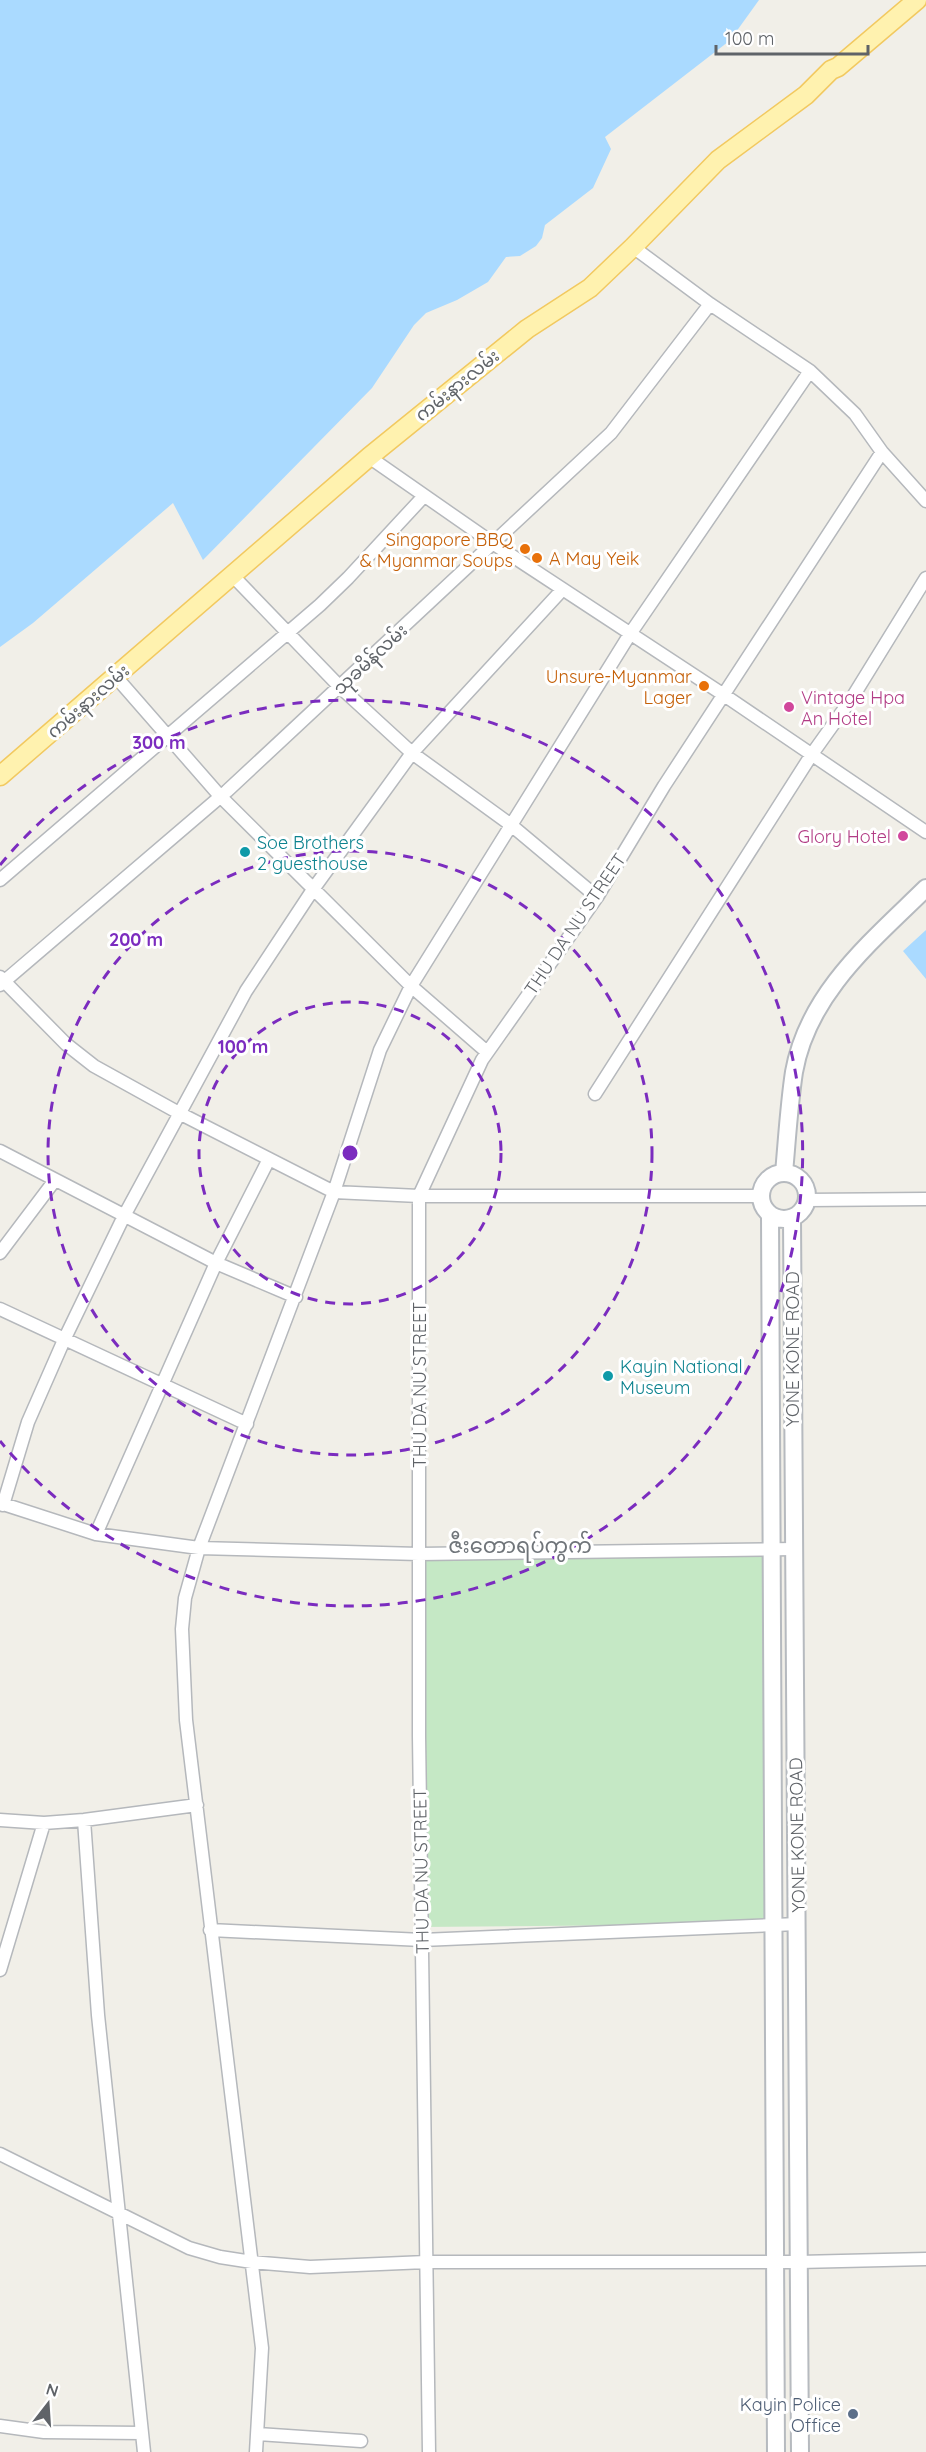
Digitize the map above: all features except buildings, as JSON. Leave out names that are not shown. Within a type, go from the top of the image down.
[{"type":"main road","name":"ကမ်းနားလမ်း","points":[[0,776],[369,457],[527,329],[590,288],[718,160],[806,95],[831,70],[838,67],[917,0]]},
{"type":"street","points":[[633,247],[710,304],[810,371],[855,414],[882,452],[926,501]]},
{"type":"street","name":"သုခမိန်လမ်း","points":[[1,981],[220,796],[611,433],[710,304]]},
{"type":"street","points":[[256,2452],[262,2348],[186,1720],[182,1629],[185,1598],[200,1548],[334,1192],[380,1050],[411,986],[630,634],[810,371]]},
{"type":"street","name":"THU DA NU STREET","points":[[429,2452],[422,1940],[419,1196],[482,1059],[597,897],[664,786],[882,452]]},
{"type":"street","points":[[369,457],[562,590],[724,695],[926,832]]},
{"type":"street","points":[[0,880],[289,633],[348,578],[424,496]]},
{"type":"street","points":[[232,575],[340,687],[412,753],[511,825],[597,897]]},
{"type":"street","points":[[595,1094],[812,754],[852,698],[926,578]]},
{"type":"street","points":[[562,590],[412,753],[314,888],[246,992],[124,1216],[64,1340],[28,1422],[2,1504],[96,1534],[200,1548],[419,1554],[792,1549]]},
{"type":"street","points":[[116,676],[220,796],[411,986],[487,1052]]},
{"type":"street","points":[[784,1173],[794,1071],[813,1018],[840,975],[926,888]]},
{"type":"street","points":[[1,981],[66,1044],[94,1066],[179,1113],[334,1192],[419,1196],[761,1196]]},
{"type":"street","points":[[0,1151],[216,1263],[296,1297]]},
{"type":"street","points":[[96,1534],[216,1263],[269,1159]]},
{"type":"street","points":[[784,1173],[792,1174],[804,1185],[807,1200],[804,1208],[792,1218],[777,1218],[770,1215],[765,1210],[761,1196],[765,1182],[770,1177],[784,1173]]},
{"type":"street","points":[[0,1253],[55,1180]]},
{"type":"street","points":[[807,1200],[926,1199]]},
{"type":"street","points":[[770,1215],[776,2452]]},
{"type":"street","name":"YONE KONE ROAD","points":[[792,1218],[792,1549],[798,1924],[800,2452]]},
{"type":"street","points":[[0,1309],[248,1424]]},
{"type":"street","points":[[772,1372],[792,1374]]},
{"type":"street","points":[[0,1820],[44,1823],[84,1820],[197,1805]]},
{"type":"street","points":[[84,1820],[98,2015],[144,2452]]},
{"type":"street","points":[[0,1970],[44,1823]]},
{"type":"street","points":[[210,1930],[422,1940],[798,1924]]},
{"type":"street","points":[[776,2129],[798,2130]]},
{"type":"street","points":[[0,2154],[189,2248],[220,2257],[252,2262],[310,2267],[426,2262],[799,2262],[926,2259]]},
{"type":"street","points":[[0,2426],[44,2432],[142,2433]]},
{"type":"street","points":[[258,2434],[361,2441]]},
{"type":"green space","points":[[772,1548],[775,1924],[420,1927],[419,1554]]},
{"type":"water","points":[[0,0],[759,0],[736,32],[737,35],[605,137],[611,149],[593,188],[545,225],[542,238],[536,246],[520,256],[506,257],[488,282],[457,300],[426,313],[414,325],[372,388],[203,560],[173,503],[33,623],[0,647]]},
{"type":"water","points":[[926,930],[926,979],[903,951]]},
{"type":"place","name":"Singapore BBQ & Myanmar Soups","points":[[525,549]]},
{"type":"place","name":"A May Yeik","points":[[537,558]]},
{"type":"place","name":"Unsure-Myanmar Lager","points":[[704,686]]},
{"type":"place","name":"Vintage Hpa An Hotel","points":[[789,707]]},
{"type":"place","name":"Glory Hotel","points":[[903,836]]},
{"type":"place","name":"Soe Brothers 2 guesthouse","points":[[245,852]]},
{"type":"place","name":"Kayin National Museum","points":[[608,1376]]},
{"type":"place","name":"Kayin Police Office","points":[[853,2414]]},
{"type":"district","name":"ဇီးတောရပ်ကွက်","points":[[520,1545]]}]
